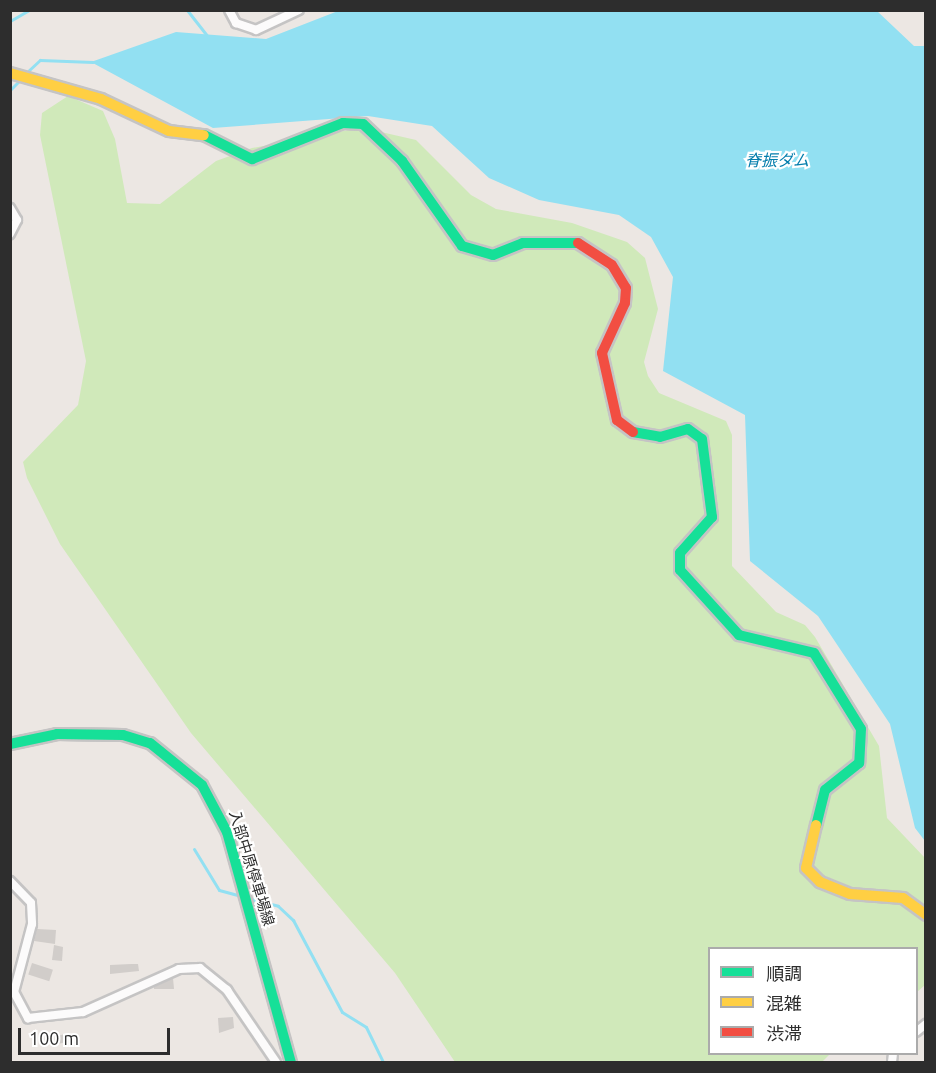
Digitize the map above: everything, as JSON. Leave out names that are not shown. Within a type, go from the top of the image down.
[{"type":"street","points":[[229,10],[236,23],[256,30],[299,10]]},
{"type":"street","points":[[10,73],[101,99],[169,131],[204,135],[252,159],[343,123],[363,124],[402,161],[462,246],[493,255],[523,243],[578,243],[612,264],[623,276],[625,303],[602,353],[617,420],[636,435],[660,437],[687,429],[702,438],[712,517],[680,553],[680,570],[739,635],[814,653],[861,729],[859,763],[825,790],[806,868],[820,882],[850,894],[903,898],[926,915]]},
{"type":"street","points":[[10,208],[17,220],[10,234]]},
{"type":"street","name":"入部中原停車場線","points":[[10,744],[96,732],[150,743],[176,760],[216,805],[240,872],[291,1062]]},
{"type":"street","points":[[10,881],[31,903],[32,924],[14,992],[28,1018],[83,1012],[179,969],[200,968],[227,990],[276,1062]]},
{"type":"green space","points":[[68,96],[103,111],[115,139],[127,203],[160,204],[216,161],[252,148],[349,130],[381,132],[416,140],[471,195],[496,209],[572,223],[627,242],[645,258],[658,309],[644,362],[648,376],[659,393],[726,421],[732,435],[732,566],[776,612],[805,625],[815,637],[879,746],[887,818],[925,858],[925,985],[918,991],[918,947],[708,947],[708,1055],[829,1055],[822,1062],[455,1062],[395,973],[191,733],[60,544],[27,478],[23,462],[78,405],[86,361],[40,135],[42,113]]},
{"type":"water","name":"脊振ダム","points":[[338,11],[877,11],[914,46],[925,46],[925,841],[915,828],[890,724],[818,616],[750,561],[745,415],[663,371],[673,277],[651,237],[619,215],[539,200],[489,178],[432,126],[368,116],[213,128],[91,62],[176,32],[266,39]]},
{"type":"building","points":[[37,929],[56,930],[55,944],[34,941]]},
{"type":"building","points":[[54,945],[63,947],[62,961],[52,960]]},
{"type":"building","points":[[32,963],[53,970],[49,981],[28,974]]},
{"type":"building","points":[[138,964],[139,971],[110,974],[110,965]]},
{"type":"building","points":[[173,978],[174,989],[154,989],[154,987]]},
{"type":"building","points":[[233,1017],[234,1028],[219,1033],[218,1018]]},
{"type":"building","points":[[65,1034],[67,1042],[59,1044],[57,1036]]},
{"type":"waterway","points":[[10,21],[29,10]]},
{"type":"waterway","points":[[187,10],[208,37]]},
{"type":"waterway","points":[[27,72],[40,60],[93,62]]},
{"type":"waterway","points":[[10,90],[19,81]]},
{"type":"waterway","points":[[194,849],[219,890],[241,896]]},
{"type":"waterway","points":[[247,898],[278,906],[293,920],[342,1012],[366,1027],[383,1062]]},
{"type":"traffic: fast","points":[[204,135],[252,159],[343,123],[363,124],[402,161],[462,246],[493,255],[523,243],[578,243]]},
{"type":"traffic: fast","points":[[633,432],[660,437],[688,429],[702,439],[712,517],[680,553],[680,570],[739,635],[814,653],[861,729],[859,763],[825,790],[816,825]]},
{"type":"traffic: fast","points":[[10,744],[57,734],[123,735],[150,743],[202,785],[227,832],[291,1062]]},
{"type":"traffic: slow","points":[[10,73],[101,99],[169,131],[204,135]]},
{"type":"traffic: slow","points":[[816,825],[806,868],[820,882],[850,894],[903,898],[926,915]]},
{"type":"traffic: jam","points":[[578,243],[612,265],[626,288],[625,303],[602,353],[617,420],[633,432]]}]
